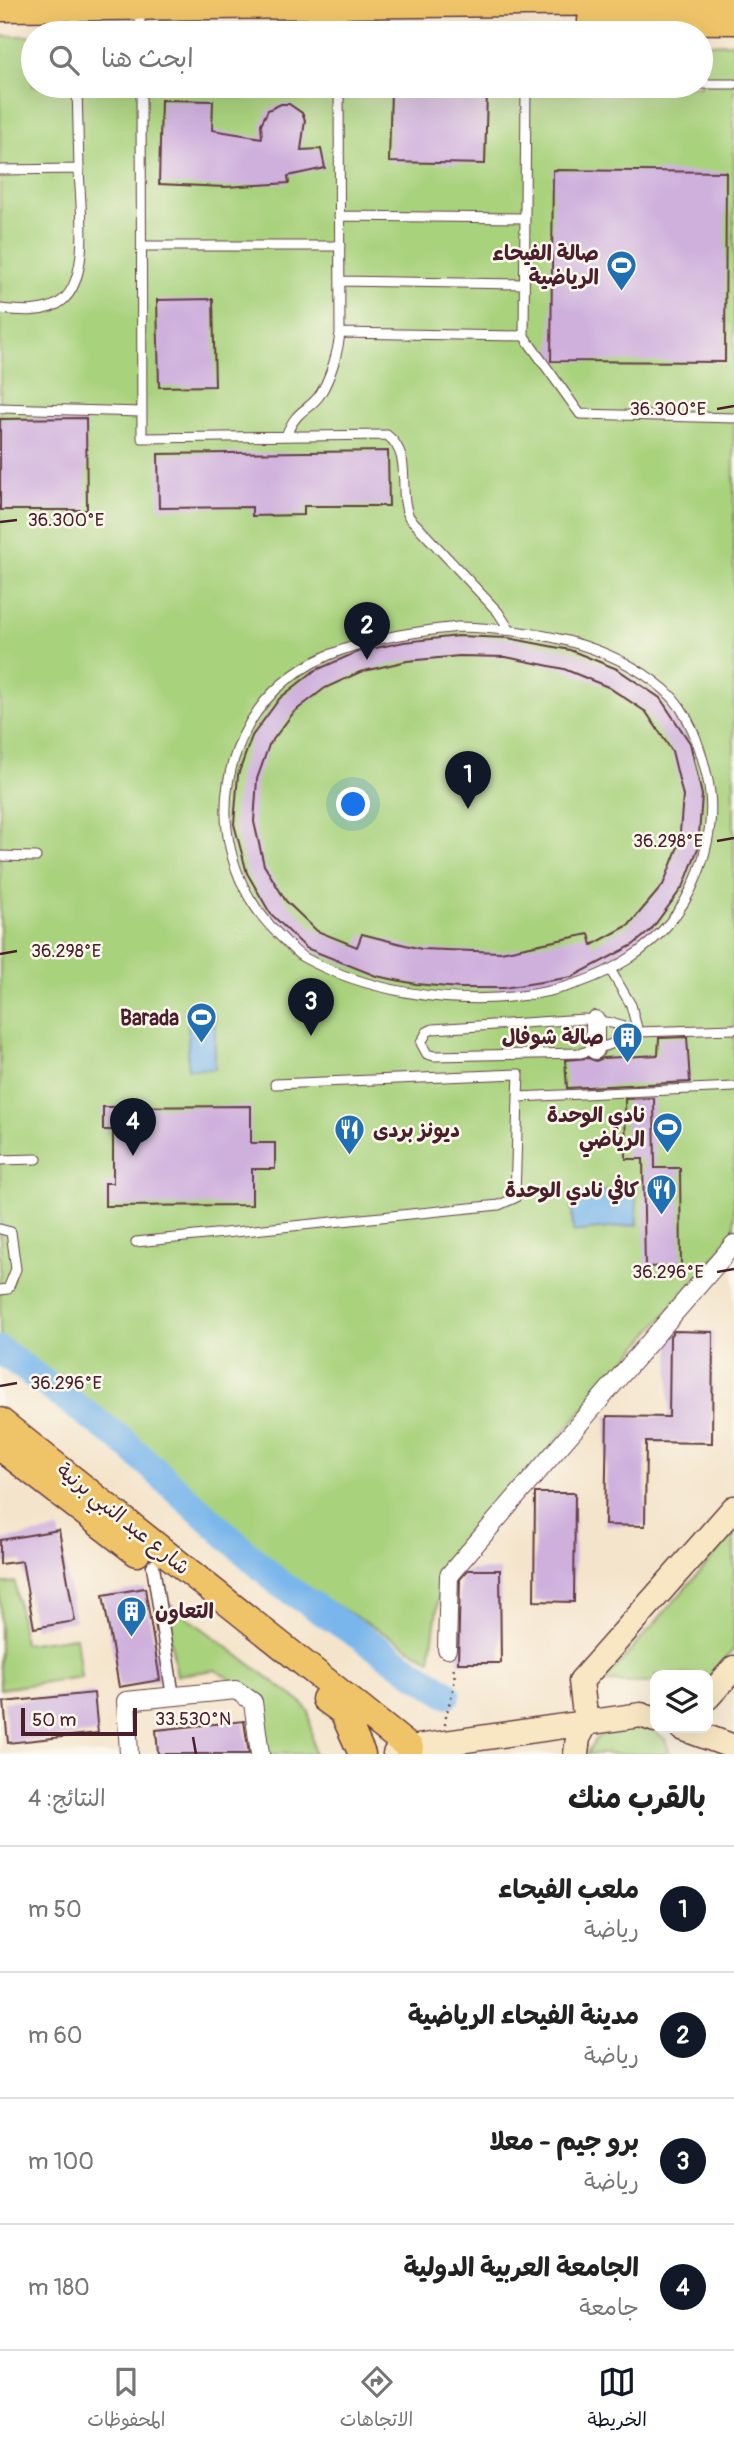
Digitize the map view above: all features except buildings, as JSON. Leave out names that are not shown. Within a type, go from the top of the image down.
[{"type":"main road","points":[[0,8],[75,20],[140,7],[734,1]]},
{"type":"main road","points":[[350,6],[550,21]]},
{"type":"main road","points":[[713,23],[734,21]]},
{"type":"main road","name":"شارع عبد النبي برنية","points":[[0,1421],[402,1751]]},
{"type":"main road","name":"شارع عبد النبي برنية","points":[[0,1447],[343,1712],[362,1754]]},
{"type":"main road","points":[[576,1754],[578,1738],[586,1723],[581,1681],[734,1508]]},
{"type":"main road","points":[[713,1691],[734,1668]]},
{"type":"main road","points":[[402,1751],[501,1733],[641,1716],[650,1719]]},
{"type":"main road","points":[[501,1733],[520,1754]]},
{"type":"main road","points":[[684,1733],[696,1754]]},
{"type":"main road","points":[[695,1733],[734,1747]]},
{"type":"street","points":[[595,1020],[595,1050]]},
{"type":"street","points":[[447,1649],[449,1575],[734,1244]]},
{"type":"street","points":[[153,1566],[173,1696]]},
{"type":"street","points":[[129,1754],[126,1702],[236,1690],[253,1702],[260,1754]]},
{"type":"lane","points":[[344,21],[350,6]]},
{"type":"lane","points":[[140,7],[140,21]]},
{"type":"lane","points":[[713,84],[734,84]]},
{"type":"lane","points":[[0,309],[22,311],[44,308],[62,302],[75,286],[81,240],[77,98]]},
{"type":"lane","points":[[141,98],[142,438],[387,435],[395,441],[404,463],[404,506],[409,517],[498,612],[509,629]]},
{"type":"lane","points":[[286,436],[294,417],[320,394],[338,352],[339,98]]},
{"type":"lane","points":[[526,98],[524,336],[580,414],[734,418]]},
{"type":"lane","points":[[0,170],[79,169]]},
{"type":"lane","points":[[339,216],[525,218]]},
{"type":"lane","points":[[142,246],[340,246]]},
{"type":"lane","points":[[340,281],[524,284]]},
{"type":"lane","points":[[340,333],[524,336]]},
{"type":"lane","points":[[0,408],[142,412]]},
{"type":"lane","points":[[458,627],[509,629],[572,642],[621,662],[667,692],[698,739],[712,794],[707,850],[688,900],[648,948],[611,971],[573,987],[505,997],[414,993],[374,984],[301,956],[263,919],[238,876],[225,825],[229,773],[244,731],[274,691],[310,663],[351,644],[402,633],[458,627]]},
{"type":"lane","points":[[0,856],[36,857]]},
{"type":"lane","points":[[611,971],[625,993],[638,1032]]},
{"type":"lane","points":[[638,1032],[595,1050],[434,1056],[427,1054],[421,1043],[426,1031],[433,1029],[595,1020],[638,1032],[734,1030]]},
{"type":"lane","points":[[136,1242],[499,1205],[515,1198],[519,1074],[275,1084]]},
{"type":"lane","points":[[518,1097],[734,1087]]},
{"type":"lane","points":[[0,1160],[37,1159]]},
{"type":"lane","points":[[0,1229],[11,1232],[16,1269],[8,1289],[0,1290]]},
{"type":"path","points":[[445,1742],[446,1710],[457,1676],[447,1649]]},
{"type":"green space","points":[[0,36],[21,36],[21,98],[713,98],[713,44],[734,43],[734,1235],[442,1573],[430,1660],[285,1575],[128,1432],[0,1338]]},
{"type":"green space","points":[[734,1533],[734,1649],[713,1673],[713,1670],[650,1670],[650,1683],[603,1682]]},
{"type":"green space","points":[[15,1582],[24,1644],[76,1637],[81,1677],[0,1689],[0,1584]]},
{"type":"green space","points":[[163,1599],[302,1703],[309,1712],[314,1754],[263,1754],[257,1697],[216,1670],[177,1675]]},
{"type":"green space","points":[[648,1727],[650,1733],[656,1733],[665,1739],[670,1754],[587,1754],[604,1733],[620,1728]]},
{"type":"water","points":[[188,1015],[215,1015],[215,1069],[188,1069]]},
{"type":"water","points":[[636,1191],[637,1225],[573,1232],[571,1192]]},
{"type":"waterway","points":[[0,1350],[122,1440],[279,1583],[447,1694]]},
{"type":"place","name":"صالة الفيحاء الرياضية","points":[[622,292]]},
{"type":"place","name":"مدينة الفيحاء الرياضية","points":[[367,660]]},
{"type":"place","name":"ملعب الفيحاء","points":[[468,809]]},
{"type":"place","name":"برو جيم - معلا","points":[[311,1036]]},
{"type":"place","name":"Barada","points":[[202,1045]]},
{"type":"place","name":"صالة شوفال","points":[[627,1064]]},
{"type":"place","name":"نادي الوحدة الرياضي","points":[[668,1154]]},
{"type":"place","name":"الجامعة العربية الدولية","points":[[133,1156]]},
{"type":"place","name":"ديونز بردى","points":[[350,1157]]},
{"type":"place","name":"كافي نادي الوحدة","points":[[662,1217]]},
{"type":"place","name":"التعاون","points":[[132,1638]]}]
